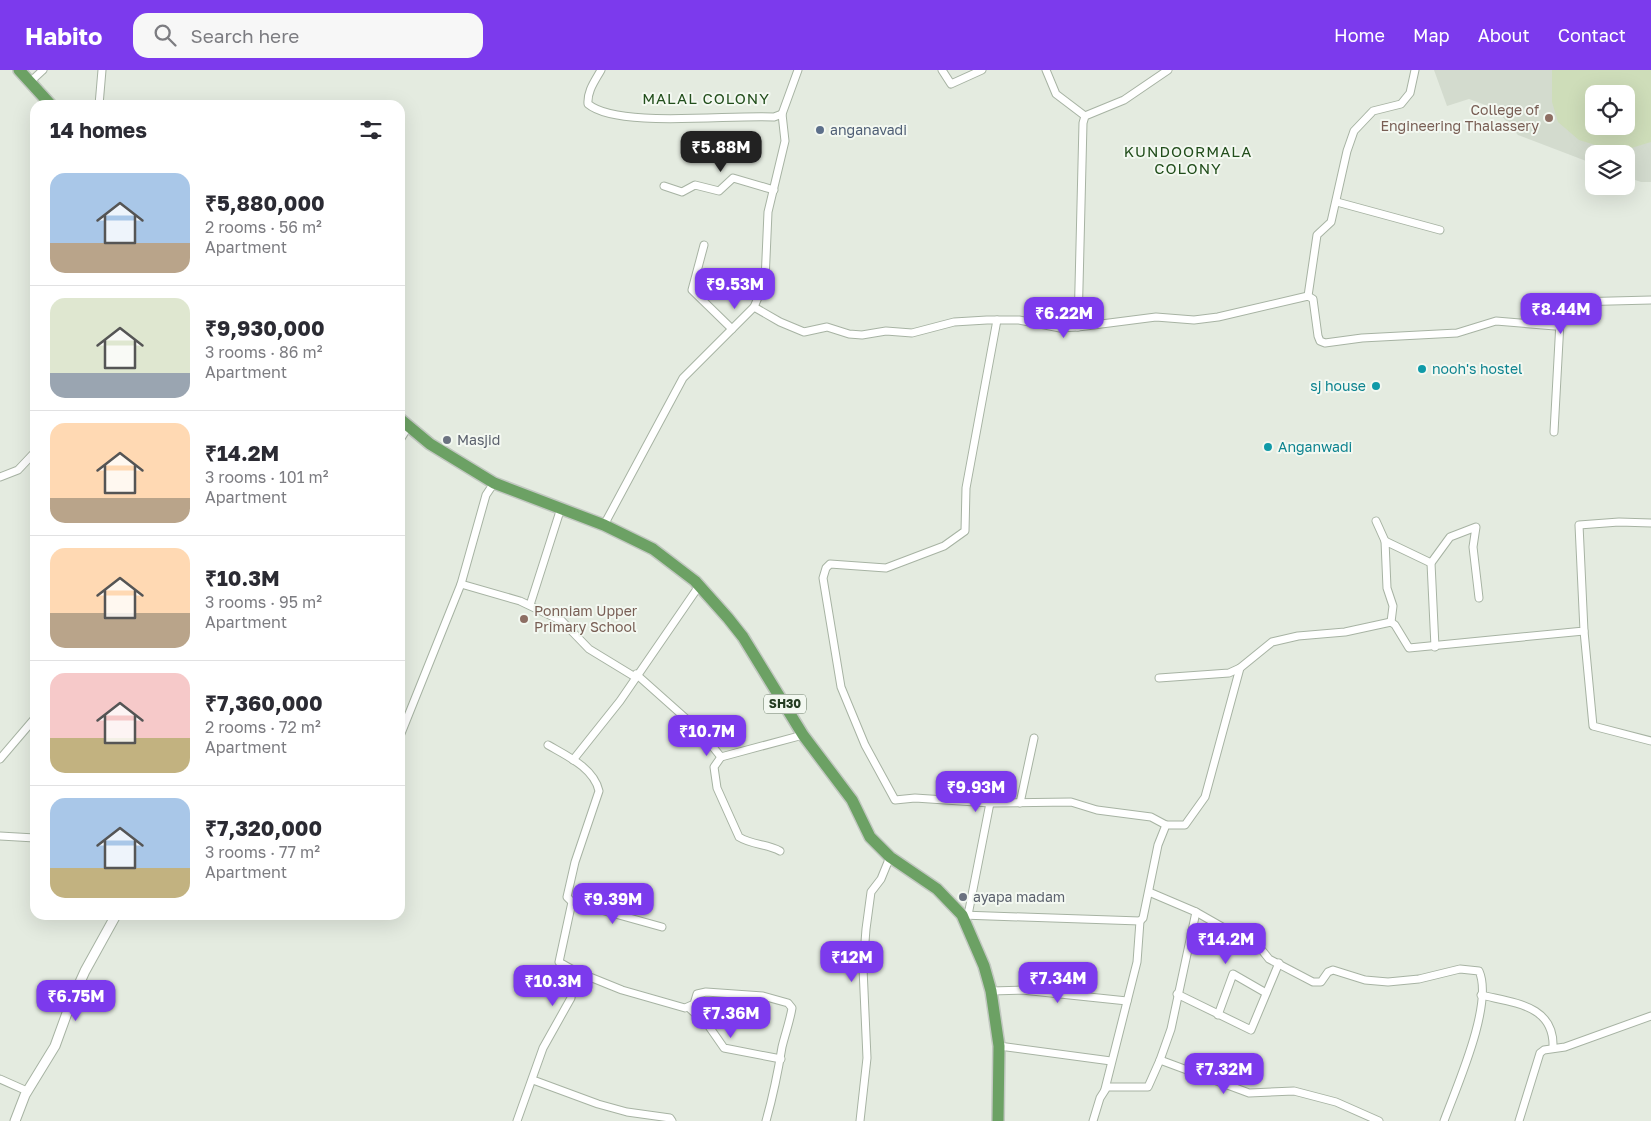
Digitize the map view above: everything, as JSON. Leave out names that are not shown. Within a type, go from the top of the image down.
[{"type":"main road","points":[[19,70],[46,100]]},
{"type":"main road","name":"SH30","points":[[405,423],[430,444],[494,483],[604,525],[652,549],[699,586],[743,637],[803,735],[852,800],[870,837],[890,857],[937,889],[965,915],[991,991],[999,1046],[998,1121]]},
{"type":"street","points":[[30,82],[43,70]]},
{"type":"street","points":[[99,100],[102,70]]},
{"type":"street","points":[[601,70],[591,87],[588,104],[593,108],[604,111],[658,120],[706,117],[774,117],[782,114]]},
{"type":"street","points":[[604,525],[684,378],[754,307],[765,281],[768,212],[785,141],[782,114],[798,70]]},
{"type":"street","points":[[942,70],[951,84],[982,70]]},
{"type":"street","points":[[1046,70],[1056,94],[1085,116]]},
{"type":"street","points":[[1085,116],[1124,100],[1168,70]]},
{"type":"street","points":[[1308,296],[1317,235],[1331,222],[1338,202],[1347,151],[1354,130],[1373,111],[1401,104],[1410,92],[1415,70]]},
{"type":"street","points":[[1078,327],[1078,263],[1083,123],[1085,116]]},
{"type":"street","points":[[664,186],[677,192],[682,192],[694,185],[719,191],[733,178],[774,190]]},
{"type":"street","points":[[1338,202],[1440,230]]},
{"type":"street","points":[[704,244],[692,290],[732,329]]},
{"type":"street","points":[[754,307],[780,322],[804,332],[827,327],[849,334],[862,335],[886,331],[912,333],[954,322],[1019,320],[1060,328],[1156,317],[1194,320],[1218,318],[1308,296],[1313,299],[1320,342],[1325,343],[1362,338],[1457,333],[1496,321],[1555,326],[1560,322]]},
{"type":"street","points":[[1554,432],[1560,322],[1566,308],[1573,302],[1651,300]]},
{"type":"street","points":[[997,320],[966,488],[965,532],[944,546],[886,568],[830,564],[826,568],[824,578],[841,687],[865,745],[895,800],[915,798],[990,803],[1071,802],[1092,809],[1151,817],[1166,825],[1185,825],[1205,797],[1240,668]]},
{"type":"street","points":[[0,477],[18,470],[30,460]]},
{"type":"street","points":[[405,724],[461,584],[486,495],[494,483]]},
{"type":"street","points":[[530,605],[561,508]]},
{"type":"street","points":[[1376,521],[1385,541],[1387,588],[1393,606],[1390,622]]},
{"type":"street","points":[[1651,523],[1619,522],[1579,526],[1584,631],[1593,726],[1651,741]]},
{"type":"street","points":[[1434,647],[1431,563],[1450,537],[1476,527],[1473,547],[1479,598]]},
{"type":"street","points":[[1385,541],[1431,563]]},
{"type":"street","points":[[461,584],[491,591],[530,605],[562,621],[589,649],[635,676],[700,731],[721,757]]},
{"type":"street","points":[[573,760],[588,738],[610,714],[699,586]]},
{"type":"street","points":[[1158,678],[1229,673],[1240,668],[1272,642],[1298,636],[1345,632],[1390,622],[1395,625],[1409,648],[1584,631]]},
{"type":"street","points":[[0,759],[30,724]]},
{"type":"street","points":[[780,851],[772,846],[747,842],[740,837],[717,788],[714,767],[721,757],[803,735]]},
{"type":"street","points":[[1020,803],[1034,738]]},
{"type":"street","points":[[548,745],[573,760],[590,774],[597,783],[599,791],[570,885],[568,898],[572,902],[662,927]]},
{"type":"street","points":[[990,803],[965,915],[1140,921]]},
{"type":"street","points":[[1094,1121],[1100,1098],[1105,1090],[1137,962],[1140,921],[1143,918],[1158,845],[1166,825]]},
{"type":"street","points":[[0,836],[30,838]]},
{"type":"street","points":[[860,1121],[867,1058],[863,968],[866,929],[871,892],[881,879],[890,857]]},
{"type":"street","points":[[1149,892],[1196,912],[1261,949],[1269,959],[1313,982],[1320,982],[1332,970],[1365,980],[1388,982],[1419,979],[1460,969],[1477,970],[1481,976],[1481,995],[1475,1039],[1444,1121]]},
{"type":"street","points":[[572,902],[559,962],[575,971],[642,997],[689,1008],[708,1024],[724,1048],[781,1059]]},
{"type":"street","points":[[1105,1090],[1112,1086],[1148,1087],[1171,1028],[1196,912]]},
{"type":"street","points":[[15,1121],[28,1091],[48,1060],[71,1002],[113,920]]},
{"type":"street","points":[[1178,994],[1251,1030],[1279,963]]},
{"type":"street","points":[[517,1121],[543,1048],[571,998],[575,971]]},
{"type":"street","points":[[1218,1015],[1232,974],[1266,993]]},
{"type":"street","points":[[991,991],[1022,990],[1127,1001]]},
{"type":"street","points":[[689,1008],[694,1004],[696,994],[706,992],[763,996],[788,1003],[792,1008],[776,1090],[766,1121]]},
{"type":"street","points":[[1481,995],[1530,1008],[1541,1014],[1549,1023],[1553,1032],[1553,1048]]},
{"type":"street","points":[[1519,1121],[1540,1053],[1588,1039],[1651,1016]]},
{"type":"street","points":[[999,1046],[1111,1062]]},
{"type":"street","points":[[1160,1060],[1249,1093],[1294,1091],[1336,1102],[1378,1121]]},
{"type":"street","points":[[0,1078],[28,1091]]},
{"type":"street","points":[[533,1080],[581,1098],[627,1112],[670,1118],[672,1121]]},
{"type":"shaded area","name":"College of Engineering Thalassery","points":[[1434,70],[1651,70],[1651,182],[1635,180],[1635,145],[1585,145],[1585,161],[1518,135],[1496,109],[1469,99],[1447,106]]},
{"type":"green space","points":[[1552,70],[1651,70],[1651,142],[1635,147],[1635,145],[1595,145],[1579,140],[1558,122],[1552,102]]},
{"type":"place","name":"College of Engineering Thalassery","points":[[1549,118]]},
{"type":"place","name":"anganavadi","points":[[820,130]]},
{"type":"place","name":"nooh's hostel","points":[[1422,369]]},
{"type":"place","name":"sj house","points":[[1376,386]]},
{"type":"place","name":"Masjid","points":[[447,440]]},
{"type":"place","name":"Anganwadi","points":[[1268,447]]},
{"type":"place","name":"Ponniam Upper Primary School","points":[[524,619]]},
{"type":"place","name":"ayapa madam","points":[[963,897]]},
{"type":"district","name":"MALAL COLONY","points":[[706,99]]},
{"type":"district","name":"KUNDOORMALA COLONY","points":[[1188,160]]}]
